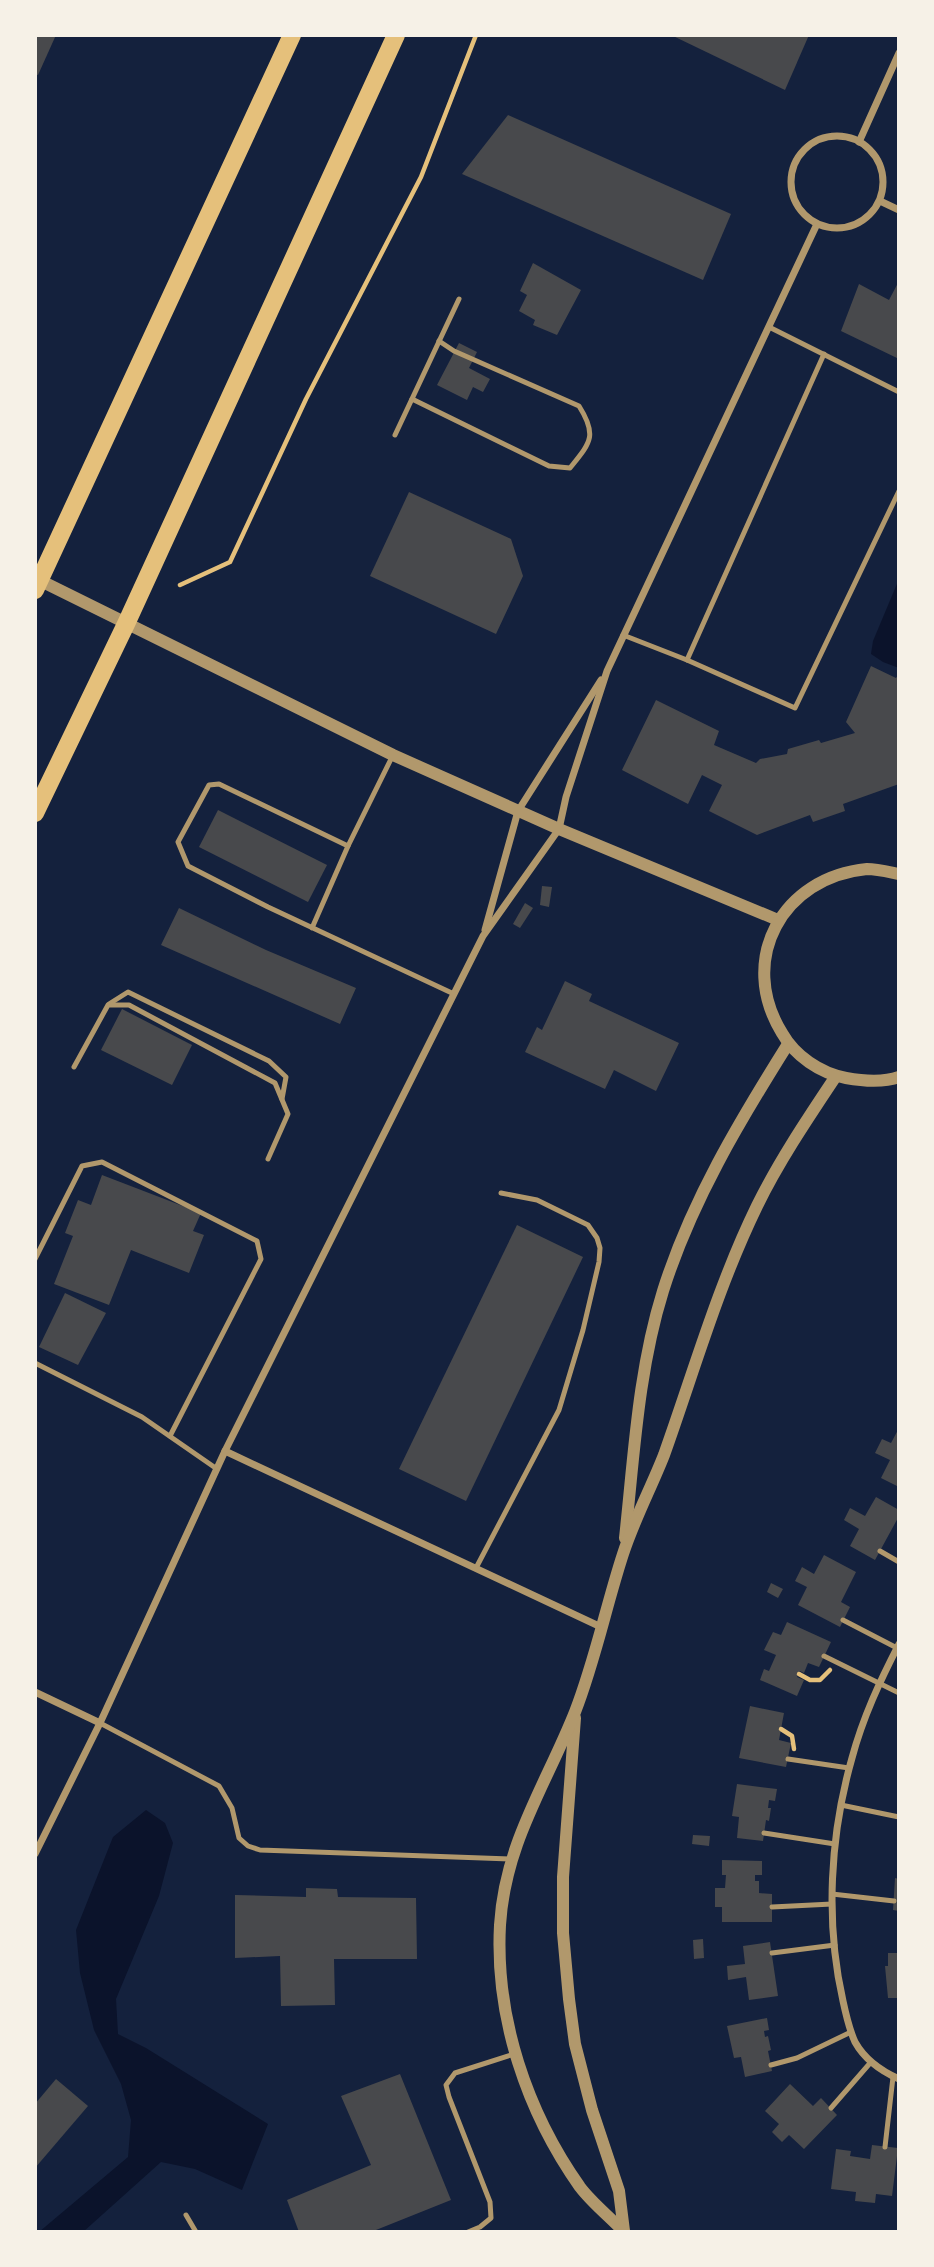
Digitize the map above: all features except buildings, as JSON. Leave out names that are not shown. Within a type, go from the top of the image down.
[{"type":"main road","points":[[37,583],[292,35]]},
{"type":"main road","points":[[35,813],[126,624],[396,35]]},
{"type":"street","points":[[859,142],[899,53]]},
{"type":"street","points":[[829,137],[845,137],[870,150],[878,161],[883,174],[880,201],[872,213],[860,223],[831,228],[817,224],[805,216],[796,205],[790,177],[803,151],[815,142],[829,137]]},
{"type":"street","points":[[880,201],[899,210]]},
{"type":"street","points":[[484,936],[518,811],[607,671],[817,224]]},
{"type":"street","points":[[37,583],[393,755],[559,829],[778,920]]},
{"type":"street","points":[[35,1854],[100,1723],[225,1451],[484,936],[559,829],[566,797],[607,671]]},
{"type":"street","points":[[899,874],[870,869],[834,875],[802,893],[778,920],[766,951],[763,984],[771,1016],[788,1045],[810,1063],[836,1076],[865,1082],[899,1077]]},
{"type":"street","points":[[624,1551],[642,1382],[663,1291],[702,1192],[750,1105],[788,1045]]},
{"type":"street","points":[[623,2232],[582,2189],[547,2133],[524,2082],[508,2024],[500,1924],[512,1859],[523,1824],[575,1711],[624,1551],[663,1458],[716,1301],[757,1205],[800,1130],[836,1076]]},
{"type":"street","points":[[225,1451],[601,1627]]},
{"type":"street","points":[[896,2078],[871,2062],[859,2048],[851,2032],[841,1993],[832,1894],[835,1844],[849,1768],[861,1727],[879,1682],[898,1646]]},
{"type":"street","points":[[35,1692],[100,1723]]},
{"type":"street","points":[[575,1711],[563,1877],[563,1933],[569,1999],[575,2044],[592,2110],[618,2191],[623,2232]]},
{"type":"lane","points":[[395,435],[459,299]]},
{"type":"lane","points":[[768,327],[899,392]]},
{"type":"lane","points":[[412,399],[549,466],[570,468],[589,444],[589,422],[579,406],[454,351],[439,341]]},
{"type":"lane","points":[[687,660],[824,354]]},
{"type":"lane","points":[[624,635],[795,708],[899,491]]},
{"type":"lane","points":[[312,928],[348,846],[393,755]]},
{"type":"lane","points":[[348,846],[219,783],[209,785],[178,842],[188,866],[454,995]]},
{"type":"lane","points":[[75,1067],[108,1005],[128,992],[269,1061],[286,1077],[282,1099]]},
{"type":"lane","points":[[108,1005],[128,1005],[275,1083],[288,1114],[268,1159]]},
{"type":"lane","points":[[35,1259],[82,1166],[102,1162],[257,1241],[261,1259],[170,1436]]},
{"type":"lane","points":[[476,1568],[559,1410],[583,1330],[600,1248],[588,1225],[537,1200],[501,1193]]},
{"type":"lane","points":[[35,1363],[142,1417],[217,1469]]},
{"type":"lane","points":[[880,1551],[899,1562]]},
{"type":"lane","points":[[843,1620],[898,1646]]},
{"type":"lane","points":[[824,1656],[899,1693]]},
{"type":"lane","points":[[100,1723],[219,1786],[232,1808],[239,1838],[248,1846],[260,1850],[512,1859]]},
{"type":"lane","points":[[792,1760],[849,1768]]},
{"type":"lane","points":[[841,1805],[899,1817]]},
{"type":"lane","points":[[764,1833],[835,1844]]},
{"type":"lane","points":[[832,1894],[894,1901]]},
{"type":"lane","points":[[772,1907],[832,1904]]},
{"type":"lane","points":[[772,1953],[835,1945]]},
{"type":"lane","points":[[771,2064],[797,2058],[851,2032]]},
{"type":"lane","points":[[468,2232],[491,2218],[490,2203],[446,2085],[455,2073],[516,2053]]},
{"type":"lane","points":[[831,2108],[871,2062]]},
{"type":"lane","points":[[885,2147],[896,2078]]},
{"type":"lane","points":[[186,2215],[196,2232]]},
{"type":"path","points":[[180,585],[230,562],[306,399],[421,177],[476,35]]},
{"type":"path","points":[[799,1674],[810,1680],[820,1680],[837,1662]]},
{"type":"path","points":[[781,1729],[792,1736],[792,1760]]},
{"type":"water","points":[[899,579],[899,668],[871,654],[873,641]]},
{"type":"water","points":[[146,1810],[165,1823],[173,1843],[159,1896],[116,1999],[118,2034],[146,2048],[268,2124],[242,2190],[195,2169],[161,2162],[83,2232],[39,2232],[128,2157],[131,2120],[121,2084],[94,2030],[80,1973],[76,1930],[113,1837]]}]
